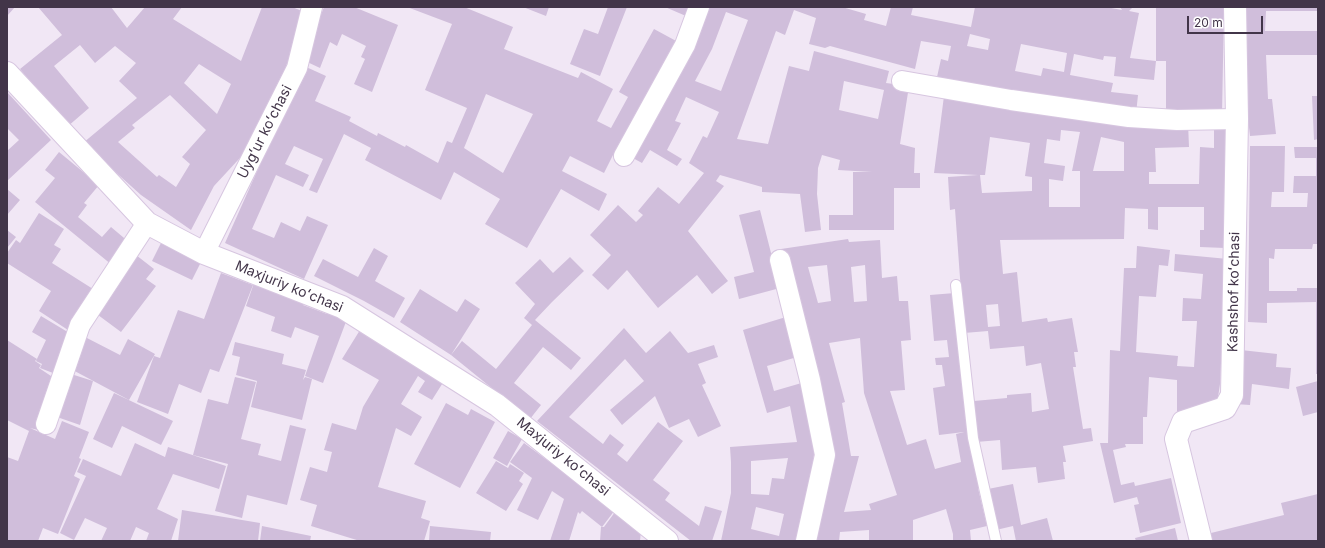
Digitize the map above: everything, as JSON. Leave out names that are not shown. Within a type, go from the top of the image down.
[{"type":"street","name":"Uygʻur koʻchasi","points":[[204,253],[297,68],[312,7]]},
{"type":"street","points":[[624,156],[685,46],[699,7]]},
{"type":"street","name":"Kashshof koʻchasi","points":[[1201,541],[1176,439],[1183,422],[1226,408],[1232,395],[1237,119],[1235,7]]},
{"type":"street","name":"Maxjuriy koʻchasi","points":[[7,73],[147,223],[204,253],[342,307],[497,405],[667,541]]},
{"type":"street","points":[[902,82],[1129,117],[1177,120],[1237,119]]},
{"type":"street","points":[[46,424],[80,325],[147,223]]},
{"type":"street","points":[[780,260],[810,380],[825,455],[806,541]]},
{"type":"lane","points":[[956,286],[973,438],[996,541]]},
{"type":"building","points":[[7,7],[15,7],[7,16]]},
{"type":"building","points":[[38,7],[111,7],[127,28],[145,7],[182,7],[173,19],[241,61],[262,7],[292,7],[307,13],[279,84],[251,146],[214,186],[191,230],[141,195],[83,143],[137,98],[119,81],[136,63],[115,46],[95,63],[80,45],[54,66],[89,108],[67,127],[20,69],[62,35]],"holes":[[[199,64],[231,84],[217,114],[184,83]],[[170,95],[206,130],[182,157],[190,164],[176,187],[159,175],[157,177],[118,142],[135,128],[132,125]]]},
{"type":"building","points":[[324,7],[354,7],[398,25],[372,92],[354,84],[365,59],[361,57],[366,46],[342,34],[337,46],[330,42],[320,68],[303,60]]},
{"type":"building","points":[[407,7],[464,7],[513,27],[504,49],[578,78],[581,72],[613,89],[597,121],[611,128],[628,97],[619,92],[654,29],[678,42],[621,159],[613,155],[604,173],[570,156],[562,171],[607,194],[599,211],[561,189],[527,248],[485,224],[500,199],[454,172],[441,200],[365,160],[371,148],[344,134],[317,193],[309,190],[323,159],[294,146],[285,164],[309,175],[303,187],[276,175],[252,229],[274,238],[281,222],[300,231],[307,216],[328,225],[304,279],[225,243],[304,66],[326,76],[315,101],[351,117],[349,121],[377,136],[378,133],[405,147],[406,145],[438,163],[447,141],[452,143],[467,108],[425,90],[452,24]],"holes":[[[486,94],[533,114],[503,173],[464,148]]]},
{"type":"building","points":[[523,7],[549,7],[546,16]]},
{"type":"building","points":[[608,7],[627,7],[600,76],[570,64],[584,29],[598,34]]},
{"type":"building","points":[[665,7],[690,7],[686,16]]},
{"type":"building","points":[[704,7],[842,7],[866,14],[864,20],[886,26],[891,7],[913,7],[911,15],[971,27],[975,7],[1106,7],[1122,10],[1120,7],[1133,7],[1129,11],[1139,13],[1130,58],[1156,61],[1154,80],[1114,76],[1116,57],[1104,56],[1103,60],[1074,54],[1070,75],[1113,83],[1111,92],[1138,95],[1136,114],[937,77],[941,59],[948,61],[951,46],[921,41],[915,69],[830,46],[825,48],[809,44],[816,18],[794,10],[785,35],[776,31],[737,139],[768,144],[789,66],[809,71],[814,51],[889,71],[886,83],[909,86],[900,144],[915,148],[914,173],[920,173],[920,188],[894,188],[894,230],[829,230],[829,215],[853,215],[853,172],[872,172],[838,170],[840,160],[822,155],[818,168],[817,194],[821,230],[805,232],[800,194],[762,192],[762,187],[720,175],[716,181],[724,186],[688,231],[728,281],[712,294],[697,275],[658,308],[627,270],[608,290],[592,275],[611,255],[590,235],[618,205],[636,222],[643,215],[638,211],[658,187],[679,204],[704,173],[689,163],[703,136],[707,138],[719,112],[686,97],[675,121],[681,123],[667,150],[682,159],[677,166],[650,150],[642,163],[631,157]],"holes":[[[726,12],[748,20],[721,91],[695,81],[712,49]],[[970,34],[990,39],[988,50],[967,46]],[[1021,44],[1067,53],[1064,72],[1043,68],[1041,76],[1015,71]],[[844,81],[884,90],[878,119],[839,110]]]},
{"type":"building","points":[[1156,7],[1224,7],[1222,115],[1166,115],[1166,61],[1156,61]]},
{"type":"building","points":[[1245,7],[1318,7],[1318,11],[1266,11],[1265,31],[1318,31],[1318,55],[1266,55],[1268,99],[1272,99],[1276,134],[1250,136],[1246,102]]},
{"type":"building","points":[[7,92],[51,140],[7,181],[7,151],[19,140],[7,128]]},
{"type":"building","points":[[944,96],[1188,123],[1189,147],[1155,148],[1156,172],[1149,172],[1149,184],[1199,184],[1200,147],[1214,148],[1214,124],[1228,124],[1225,248],[1200,247],[1200,230],[1204,230],[1204,207],[1158,207],[1158,230],[1148,229],[1148,209],[1125,208],[1124,239],[1000,240],[1003,274],[1017,272],[1022,322],[1047,318],[1048,322],[1072,318],[1078,352],[1074,352],[1076,367],[1073,367],[1083,429],[1091,428],[1093,441],[1063,446],[1066,462],[1063,462],[1065,479],[1038,483],[1036,467],[1002,470],[1000,440],[976,442],[974,401],[1007,398],[1007,395],[1031,393],[1032,412],[1049,409],[1041,363],[1026,366],[1024,346],[990,349],[988,331],[964,333],[955,209],[950,210],[948,177],[978,175],[934,173]],"holes":[[[1061,130],[1080,132],[1072,171],[1080,171],[1080,207],[1049,207],[1049,179],[1063,181],[1065,166],[1044,163],[1047,139],[1060,141]],[[990,137],[1030,143],[1025,176],[1032,177],[1032,191],[982,193],[980,175],[985,175]],[[1101,137],[1124,142],[1124,171],[1093,171]],[[998,304],[1000,326],[988,327],[986,305]]]},
{"type":"building","points":[[1312,96],[1318,96],[1318,139],[1314,140]]},
{"type":"building","points":[[1250,146],[1285,146],[1284,192],[1272,192],[1271,207],[1307,207],[1308,193],[1293,193],[1294,176],[1316,176],[1316,158],[1295,158],[1294,147],[1318,147],[1318,244],[1313,244],[1312,249],[1275,249],[1274,259],[1269,258],[1269,291],[1297,291],[1297,288],[1318,288],[1318,374],[1316,374],[1316,302],[1267,303],[1267,323],[1248,322]]},
{"type":"building","points":[[59,152],[99,185],[84,203],[87,205],[78,217],[102,237],[111,227],[130,243],[112,265],[35,202],[55,178],[45,170]]},
{"type":"building","points":[[7,189],[20,200],[7,215]]},
{"type":"building","points":[[760,210],[780,288],[739,299],[734,277],[754,272],[739,215]]},
{"type":"building","points":[[39,213],[64,229],[54,245],[61,249],[52,263],[93,289],[68,330],[39,311],[51,291],[7,263],[7,253],[16,240],[20,243]]},
{"type":"building","points":[[7,230],[16,237],[7,248]]},
{"type":"building","points":[[848,239],[849,242],[880,240],[882,278],[897,276],[899,301],[908,301],[911,340],[901,341],[905,390],[890,391],[907,445],[926,439],[935,469],[961,462],[956,434],[964,432],[939,435],[933,388],[945,386],[942,365],[936,365],[935,358],[949,357],[947,340],[934,341],[930,295],[955,293],[980,487],[978,488],[987,526],[970,530],[971,541],[953,541],[953,534],[946,509],[913,520],[913,541],[869,541],[869,530],[840,532],[839,541],[815,541],[824,408],[781,249]],"holes":[[[827,265],[831,301],[818,303],[808,267]],[[865,265],[867,301],[854,302],[851,267]],[[860,338],[864,393],[897,495],[869,504],[871,510],[844,512],[859,456],[851,456],[842,403],[845,402],[829,343]]]},
{"type":"building","points":[[161,243],[201,262],[192,280],[152,261]]},
{"type":"building","points":[[1137,246],[1170,250],[1168,266],[1159,265],[1156,297],[1139,296],[1136,352],[1178,356],[1177,366],[1194,367],[1197,321],[1182,321],[1183,298],[1201,299],[1203,274],[1174,271],[1175,254],[1228,259],[1224,302],[1220,384],[1217,404],[1177,413],[1177,380],[1149,377],[1147,417],[1143,417],[1143,444],[1125,444],[1126,447],[1113,450],[1121,485],[1134,482],[1135,486],[1171,478],[1181,523],[1140,533],[1134,505],[1139,504],[1137,497],[1114,503],[1100,443],[1108,443],[1110,350],[1120,351],[1124,268],[1136,268]]},
{"type":"building","points":[[374,248],[388,256],[375,281],[405,298],[394,318],[314,276],[323,259],[358,277]]},
{"type":"building","points":[[136,255],[154,269],[146,279],[156,286],[121,332],[94,312]]},
{"type":"building","points":[[570,257],[584,271],[535,320],[581,358],[571,370],[543,347],[514,383],[541,405],[530,419],[451,355],[462,341],[496,369],[532,325],[524,318],[535,304],[515,283],[540,259],[553,273]]},
{"type":"building","points":[[221,273],[253,285],[219,372],[210,369],[201,393],[179,384],[168,414],[137,402],[154,356],[160,358],[178,310],[204,319]]},
{"type":"building","points":[[254,283],[304,302],[303,305],[327,314],[328,312],[347,319],[323,383],[305,376],[319,336],[295,327],[291,338],[271,331],[275,317],[246,306]]},
{"type":"building","points":[[420,289],[457,312],[465,299],[480,309],[451,355],[400,322]]},
{"type":"building","points":[[41,316],[71,334],[53,373],[40,368],[42,364],[36,361],[46,340],[32,332]]},
{"type":"building","points":[[786,317],[797,357],[767,366],[774,391],[805,382],[820,455],[814,455],[799,541],[721,541],[731,493],[730,447],[797,442],[790,406],[767,413],[743,330]],"holes":[[[788,458],[784,479],[772,478],[769,495],[751,494],[751,461]],[[756,507],[784,514],[779,536],[751,529]]]},
{"type":"building","points":[[624,328],[646,353],[670,331],[688,353],[714,345],[718,357],[698,364],[706,383],[702,385],[721,426],[698,437],[689,419],[669,428],[655,396],[622,425],[610,410],[644,381],[625,359],[569,417],[603,444],[610,434],[624,445],[617,454],[627,462],[658,422],[683,441],[653,480],[670,493],[665,500],[699,526],[705,506],[722,511],[712,541],[691,541],[537,421]]},
{"type":"building","points":[[360,330],[444,381],[432,400],[418,392],[425,381],[418,376],[401,404],[422,417],[411,436],[396,428],[378,487],[426,501],[421,518],[430,521],[424,541],[360,541],[311,526],[317,505],[300,500],[310,467],[327,472],[332,452],[324,450],[332,423],[356,430],[363,407],[379,380],[342,359]]},
{"type":"building","points":[[85,337],[120,355],[128,339],[155,354],[129,400],[69,368]]},
{"type":"building","points":[[7,340],[37,359],[35,361],[41,365],[39,368],[57,380],[38,430],[30,428],[55,439],[62,421],[89,432],[74,476],[80,479],[58,534],[43,528],[38,541],[7,541],[7,457],[18,461],[29,431],[7,420]]},
{"type":"building","points":[[235,342],[284,354],[282,364],[306,370],[303,380],[305,377],[312,379],[302,420],[251,407],[257,381],[236,375],[240,357],[232,355]]},
{"type":"building","points":[[1241,350],[1277,354],[1276,367],[1291,368],[1289,389],[1252,384],[1250,405],[1235,404]]},
{"type":"building","points":[[71,374],[93,381],[80,425],[57,417]]},
{"type":"building","points":[[235,377],[256,382],[241,439],[261,444],[258,455],[281,461],[290,425],[306,429],[287,505],[247,495],[242,518],[215,511],[228,464],[193,455],[208,399],[228,404]]},
{"type":"building","points":[[1318,381],[1318,412],[1303,416],[1296,387]]},
{"type":"building","points":[[114,393],[173,421],[161,445],[122,426],[112,448],[93,439]]},
{"type":"building","points":[[446,403],[468,415],[471,409],[495,422],[460,488],[414,464]]},
{"type":"building","points":[[508,431],[522,439],[507,466],[493,458]]},
{"type":"building","points":[[135,443],[165,457],[168,447],[226,466],[219,489],[173,474],[157,509],[178,519],[171,541],[146,541],[149,533],[136,527],[130,541],[101,541],[107,528],[85,518],[74,540],[60,533],[86,476],[77,472],[83,459],[121,476]]},
{"type":"building","points":[[524,443],[615,510],[602,527],[582,511],[580,514],[578,512],[569,541],[550,541],[564,499],[552,491],[538,520],[517,510],[532,478],[510,462]]},
{"type":"building","points":[[496,461],[508,468],[510,464],[524,473],[519,481],[523,484],[506,511],[476,493]]},
{"type":"building","points":[[1013,484],[1021,525],[1047,518],[1053,541],[1016,541],[1013,526],[996,530],[988,489]]},
{"type":"building","points":[[1318,494],[1318,541],[1212,541],[1211,533],[1284,515],[1281,503]]},
{"type":"building","points":[[182,510],[260,523],[258,541],[178,541]]},
{"type":"building","points":[[615,512],[641,530],[640,541],[600,541],[601,527],[604,527]]},
{"type":"building","points":[[262,526],[311,536],[310,541],[260,541]]},
{"type":"building","points":[[430,526],[491,532],[490,541],[429,541]]},
{"type":"building","points":[[1175,528],[1178,541],[1136,541],[1135,538]]}]
